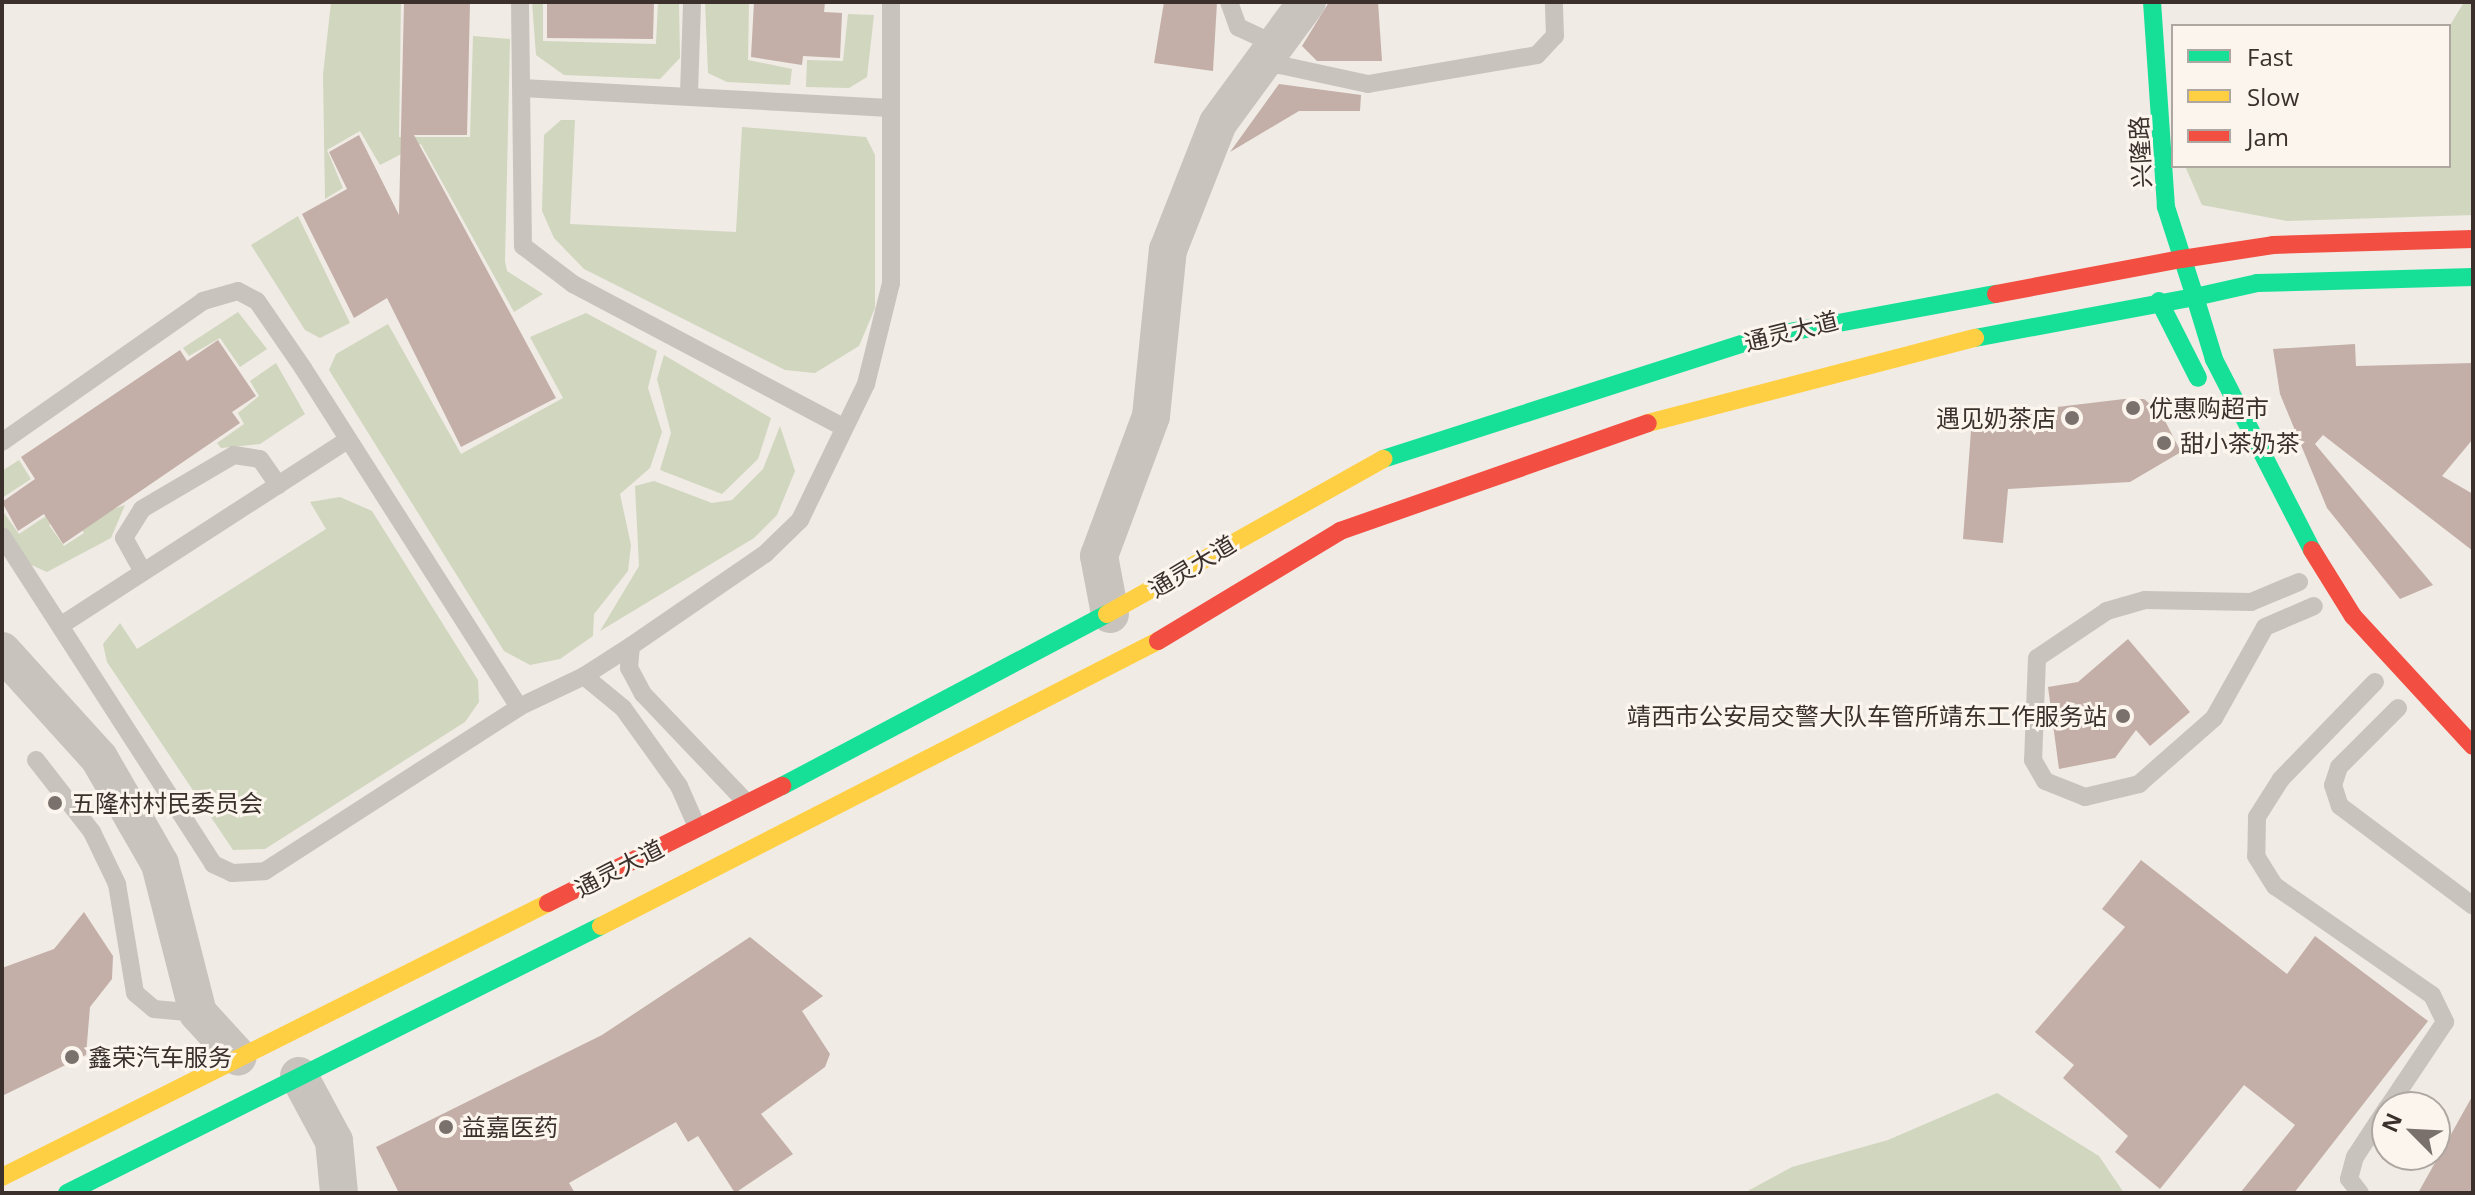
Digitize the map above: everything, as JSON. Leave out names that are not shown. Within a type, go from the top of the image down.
[{"type":"main road","name":"兴隆路","points":[[2130,2],[2139,135]]},
{"type":"main road","name":"兴隆路","points":[[2152,2],[2166,207],[2214,359],[2307,543],[2370,636],[2473,746]]},
{"type":"main road","points":[[2148,236],[2159,301],[2206,394]]},
{"type":"main road","name":"通灵大道","points":[[2,1177],[748,803],[1110,614],[1315,492],[1455,433],[1763,337],[2273,245],[2473,239]]},
{"type":"main road","name":"通灵大道","points":[[67,1193],[1045,703],[1340,531],[1565,448],[1767,388],[2159,301],[2195,297],[2257,283],[2473,277]]},
{"type":"main road","points":[[2284,559],[2331,630]]},
{"type":"main road","points":[[2356,663],[2404,713]]},
{"type":"street","points":[[1110,614],[1099,556],[1151,416],[1168,250],[1218,123],[1269,49],[1307,2]]},
{"type":"street","points":[[2,651],[99,758],[160,864],[198,1013],[238,1057]]},
{"type":"street","points":[[299,1076],[334,1141],[339,1193]]},
{"type":"lane","points":[[520,2],[522,88],[518,225],[533,257],[843,427]]},
{"type":"lane","points":[[689,94],[692,2]]},
{"type":"lane","points":[[2,536],[63,624],[213,864],[232,873],[265,871],[519,707],[584,676],[631,646],[765,554],[800,520],[843,427],[888,317],[891,2]]},
{"type":"lane","points":[[1229,2],[1238,27],[1259,35],[1269,49],[1297,71],[1393,82],[1537,55],[1555,36],[1554,2]]},
{"type":"lane","points":[[522,88],[689,94],[889,108]]},
{"type":"lane","points":[[2,442],[203,301],[238,291],[257,301],[519,707]]},
{"type":"lane","points":[[63,624],[346,441]]},
{"type":"lane","points":[[143,572],[124,538],[142,509],[234,455],[260,459],[278,485]]},
{"type":"lane","points":[[2299,582],[2251,602],[2145,600],[2107,611],[2037,658],[2033,760],[2045,781],[2085,797],[2139,784],[2214,718],[2265,627],[2314,606]]},
{"type":"lane","points":[[631,646],[629,668],[643,694],[748,803]]},
{"type":"lane","points":[[584,676],[623,708],[679,786],[698,828]]},
{"type":"lane","points":[[2375,682],[2281,779],[2257,817],[2256,856],[2275,886],[2432,995],[2445,1022],[2398,1091]]},
{"type":"lane","points":[[2404,713],[2339,767],[2333,785],[2340,806],[2473,906]]},
{"type":"lane","points":[[36,760],[92,832],[117,884],[135,993],[154,1009],[198,1013]]},
{"type":"lane","points":[[2360,1193],[2349,1179],[2355,1157],[2371,1132]]},
{"type":"green space","points":[[331,2],[401,2],[399,137],[470,137],[473,36],[510,39],[505,261],[507,271],[543,294],[514,312],[421,144],[380,165],[360,131],[327,150],[343,188],[325,199],[323,75]]},
{"type":"green space","points":[[532,2],[543,2],[543,41],[656,44],[658,2],[679,3],[680,58],[660,79],[564,75],[536,55]]},
{"type":"green space","points":[[705,2],[749,2],[748,60],[792,69],[790,85],[727,82],[708,73]]},
{"type":"green space","points":[[2464,2],[2473,2],[2473,215],[2287,221],[2202,205],[2186,168],[2451,168],[2451,24]]},
{"type":"green space","points":[[848,14],[874,15],[867,77],[849,88],[806,87],[807,60],[843,61]]},
{"type":"green space","points":[[561,120],[575,120],[570,224],[736,232],[742,127],[866,137],[875,155],[875,308],[859,346],[815,373],[785,370],[584,269],[554,238],[542,211],[544,135]]},
{"type":"green space","points":[[298,216],[350,323],[320,338],[305,330],[251,245]]},
{"type":"green space","points":[[238,312],[267,349],[240,367],[220,338],[189,356],[183,348]]},
{"type":"green space","points":[[586,313],[657,351],[648,388],[662,432],[650,468],[620,494],[631,545],[628,571],[594,614],[593,636],[560,659],[530,665],[504,651],[329,370],[336,354],[388,324],[461,454],[563,398],[530,337]]},
{"type":"green space","points":[[664,355],[771,418],[758,459],[722,494],[660,470],[671,433],[657,379]]},
{"type":"green space","points":[[276,363],[305,414],[260,444],[221,448],[217,443],[244,424],[238,413],[259,396],[250,381]]},
{"type":"green space","points":[[780,426],[795,471],[777,515],[754,538],[600,631],[639,566],[635,486],[654,481],[712,503],[732,500],[763,469]]},
{"type":"green space","points":[[19,460],[31,479],[2,498],[2,471]]},
{"type":"green space","points":[[340,497],[372,511],[478,680],[479,702],[465,722],[265,849],[233,850],[107,662],[103,644],[120,623],[137,649],[326,529],[310,502]]},
{"type":"green space","points":[[125,505],[111,538],[47,572],[27,563],[2,523],[2,510],[19,534],[52,512],[57,519],[49,525],[64,546],[84,533],[77,521]]},
{"type":"green space","points":[[1997,1093],[2099,1156],[2124,1193],[1744,1193],[1792,1167],[1888,1140]]},
{"type":"building","points":[[404,2],[470,2],[467,135],[414,135],[556,398],[461,447],[387,298],[354,318],[302,214],[347,189],[329,152],[359,135],[399,215]]},
{"type":"building","points":[[547,2],[654,2],[653,39],[547,38]]},
{"type":"building","points":[[754,2],[825,2],[824,12],[842,13],[840,58],[803,56],[802,65],[751,57]]},
{"type":"building","points":[[1164,2],[1217,2],[1213,71],[1154,63]]},
{"type":"building","points":[[1329,2],[1378,2],[1382,61],[1317,61],[1302,46]]},
{"type":"building","points":[[1279,84],[1361,95],[1360,111],[1299,111],[1230,152]]},
{"type":"building","points":[[218,340],[256,396],[232,412],[240,423],[63,544],[44,514],[18,531],[2,502],[35,479],[21,457],[180,350],[187,361]]},
{"type":"building","points":[[2355,344],[2356,366],[2473,363],[2473,439],[2442,476],[2473,494],[2473,551],[2323,435],[2315,444],[2433,585],[2400,599],[2327,508],[2280,394],[2273,349]]},
{"type":"building","points":[[2144,399],[2161,413],[2181,452],[2130,482],[2008,489],[2003,543],[1963,539],[1972,417]]},
{"type":"building","points":[[2128,639],[2190,712],[2150,746],[2136,730],[2115,758],[2059,769],[2048,687],[2078,682]]},
{"type":"building","points":[[2141,860],[2287,974],[2315,936],[2428,1021],[2294,1193],[2240,1193],[2295,1125],[2244,1085],[2160,1189],[2115,1152],[2128,1136],[2063,1078],[2074,1065],[2035,1032],[2125,927],[2102,909]]},
{"type":"building","points":[[84,912],[113,956],[112,979],[90,1007],[86,1055],[2,1096],[2,968],[54,949]]},
{"type":"building","points":[[750,937],[823,996],[802,1011],[830,1054],[825,1067],[761,1114],[793,1154],[735,1193],[698,1136],[688,1142],[676,1122],[569,1183],[575,1193],[399,1193],[376,1147],[602,1035]]},
{"type":"building","points":[[2473,1095],[2473,1193],[2418,1193],[2430,1171],[2451,1171],[2451,1134]]},
{"type":"traffic: fast","points":[[1975,338],[2195,297],[2166,207],[2152,2]]},
{"type":"traffic: fast","points":[[2312,550],[2214,359],[2195,297],[2257,283],[2473,277]]},
{"type":"traffic: fast","points":[[1383,459],[1763,337],[1996,294]]},
{"type":"traffic: fast","points":[[2159,301],[2198,378]]},
{"type":"traffic: fast","points":[[782,786],[1107,614]]},
{"type":"traffic: fast","points":[[67,1193],[601,926]]},
{"type":"traffic: slow","points":[[1648,423],[1975,338]]},
{"type":"traffic: slow","points":[[1107,614],[1383,459]]},
{"type":"traffic: slow","points":[[601,926],[1158,641]]},
{"type":"traffic: slow","points":[[2,1177],[548,903]]},
{"type":"traffic: jam","points":[[2182,259],[2273,245],[2473,239]]},
{"type":"traffic: jam","points":[[1996,294],[2182,259]]},
{"type":"traffic: jam","points":[[1158,641],[1340,531],[1648,423]]},
{"type":"traffic: jam","points":[[2312,550],[2353,616],[2473,746]]},
{"type":"traffic: jam","points":[[548,903],[782,786]]},
{"type":"place","name":"优惠购超市","points":[[2133,408]]},
{"type":"place","name":"遇见奶茶店","points":[[2072,418]]},
{"type":"place","name":"甜小茶奶茶","points":[[2164,443]]},
{"type":"place","name":"靖西市公安局交警大队车管所靖东工作服务站","points":[[2123,716]]},
{"type":"place","name":"五隆村村民委员会","points":[[55,803]]},
{"type":"place","name":"鑫荣汽车服务","points":[[72,1057]]},
{"type":"place","name":"益嘉医药","points":[[446,1127]]}]
